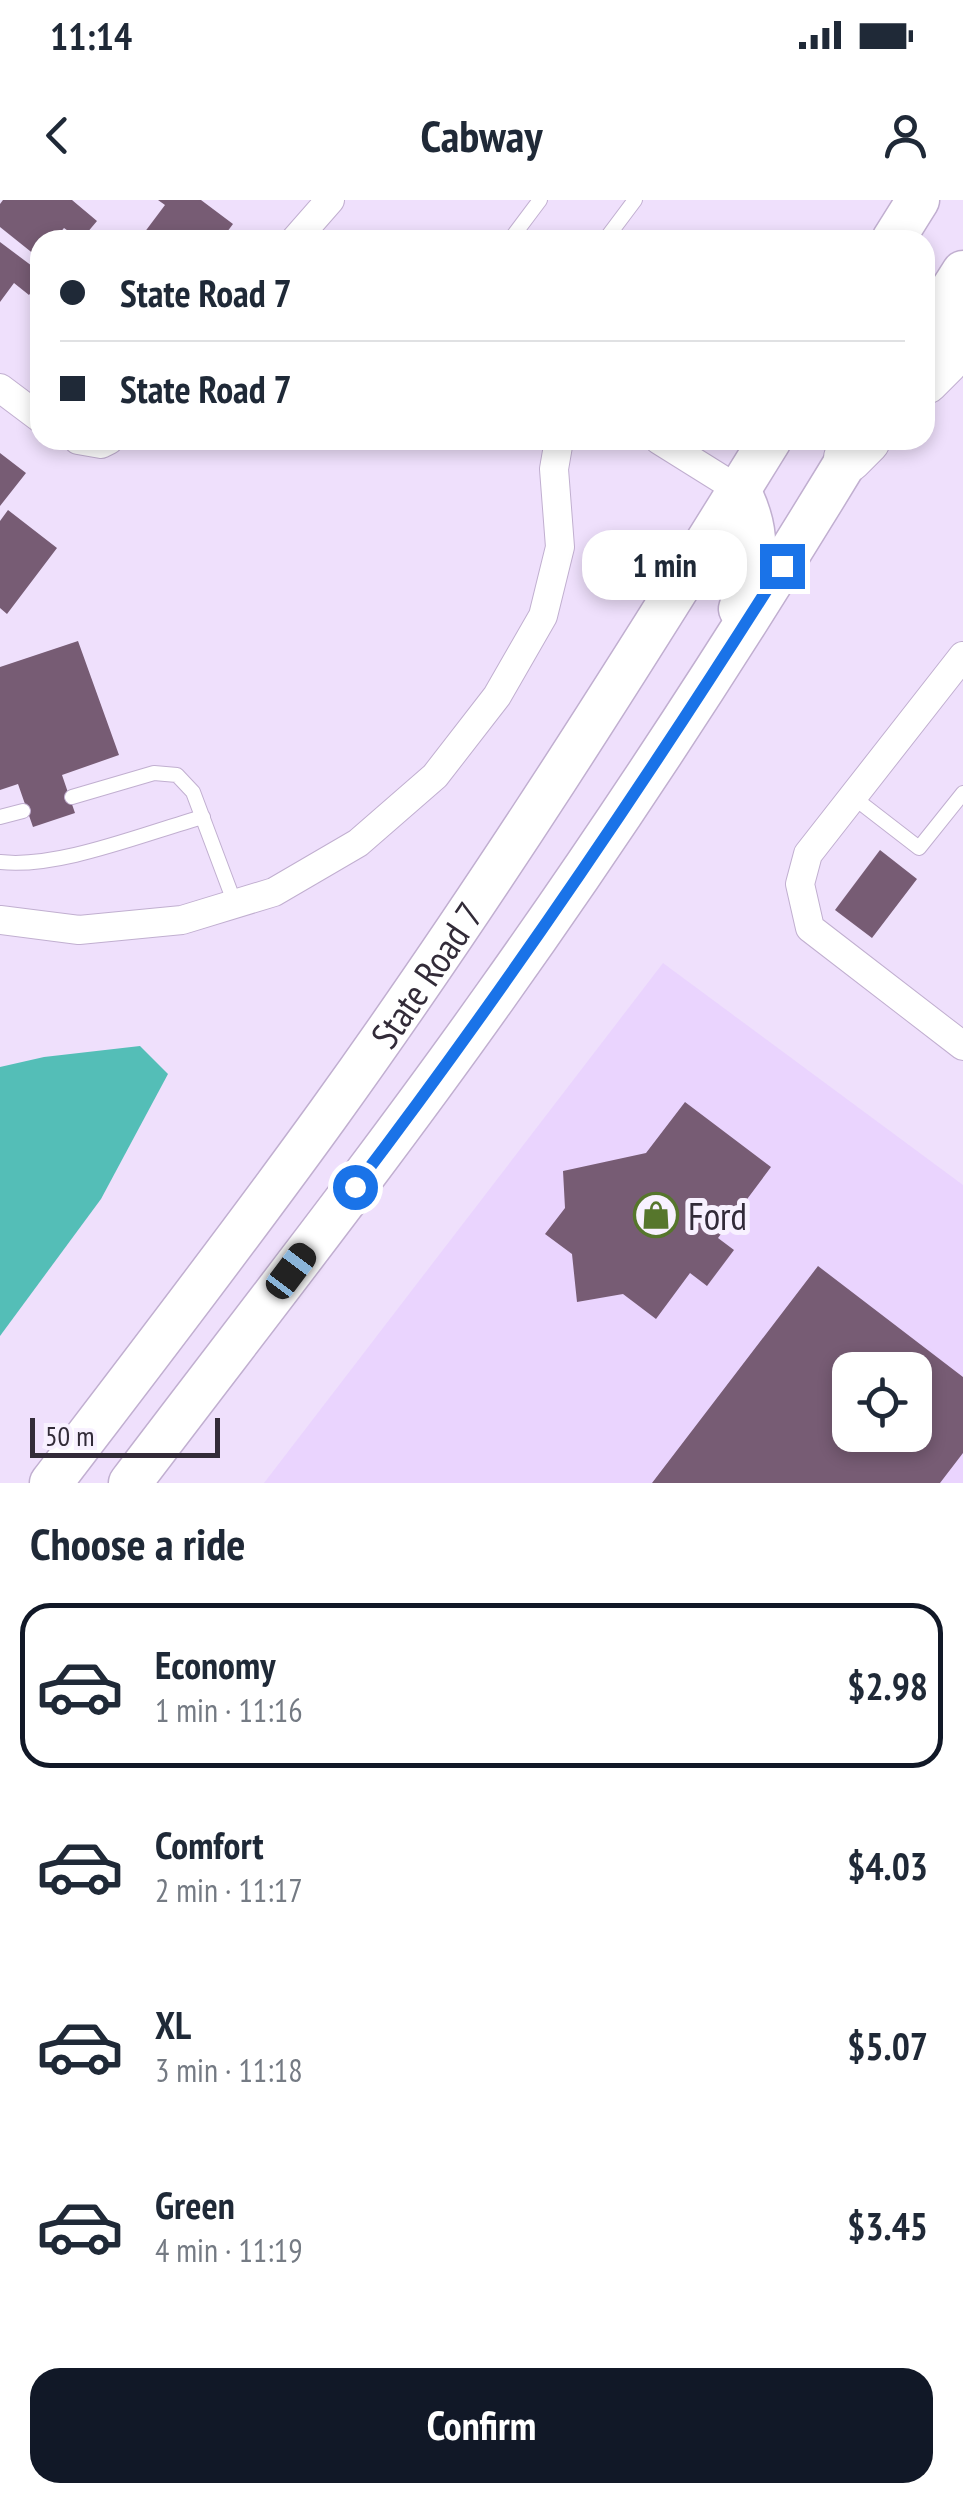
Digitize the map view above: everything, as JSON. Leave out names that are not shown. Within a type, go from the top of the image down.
[{"type":"highway","points":[[935,369],[963,332]]},
{"type":"main road","points":[[899,230],[918,200]]},
{"type":"main road","points":[[935,316],[963,272]]},
{"type":"main road","name":"State Road 7","points":[[51,1483],[192,1299],[362,1066],[653,632],[764,450]]},
{"type":"main road","name":"State Road 7","points":[[130,1483],[494,999],[728,652],[855,450]]},
{"type":"main road","points":[[728,652],[756,558],[752,516],[739,490]]},
{"type":"street","points":[[304,230],[330,200]]},
{"type":"street","points":[[0,388],[30,410]]},
{"type":"street","points":[[0,920],[79,930],[182,920],[274,892],[358,843],[435,776],[497,696],[543,616],[560,547],[554,469],[557,450]]},
{"type":"street","points":[[675,450],[739,490]]},
{"type":"street","points":[[963,656],[808,854],[800,884],[810,928],[963,1046]]},
{"type":"lane","points":[[518,230],[540,200]]},
{"type":"lane","points":[[613,230],[636,200]]},
{"type":"lane","points":[[72,797],[154,774],[177,775],[193,792],[235,904]]},
{"type":"lane","points":[[853,796],[919,848],[963,793]]},
{"type":"lane","points":[[0,817],[23,810]]},
{"type":"lane","points":[[0,862],[25,865],[63,857],[203,817]]},
{"type":"shaded area","points":[[663,963],[963,1185],[963,1483],[264,1483]]},
{"type":"shaded area","points":[[140,1046],[168,1074],[101,1199],[0,1336],[0,1067],[44,1057]]},
{"type":"building","points":[[3,200],[72,200],[97,221],[89,230],[30,230],[30,251],[0,227]]},
{"type":"building","points":[[158,200],[201,200],[233,224],[228,230],[146,230],[165,205]]},
{"type":"building","points":[[0,242],[30,264],[30,294],[14,283],[0,302]]},
{"type":"building","points":[[0,453],[26,473],[0,506]]},
{"type":"building","points":[[8,510],[57,548],[7,614],[0,608],[0,521]]},
{"type":"building","points":[[78,641],[119,755],[62,775],[75,813],[33,827],[18,784],[0,790],[0,667]]},
{"type":"building","points":[[880,850],[917,879],[872,938],[835,910]]},
{"type":"building","points":[[685,1102],[771,1167],[718,1238],[734,1250],[707,1286],[690,1273],[656,1319],[623,1294],[577,1302],[572,1254],[545,1234],[565,1208],[563,1171],[646,1153]]},
{"type":"building","points":[[818,1266],[930,1352],[832,1352],[832,1452],[932,1452],[932,1353],[963,1377],[963,1453],[940,1483],[652,1483]]},
{"type":"place","name":"Ford","points":[[656,1215]]},
{"type":"route","points":[[355,1187],[535,940],[782,566]]}]
